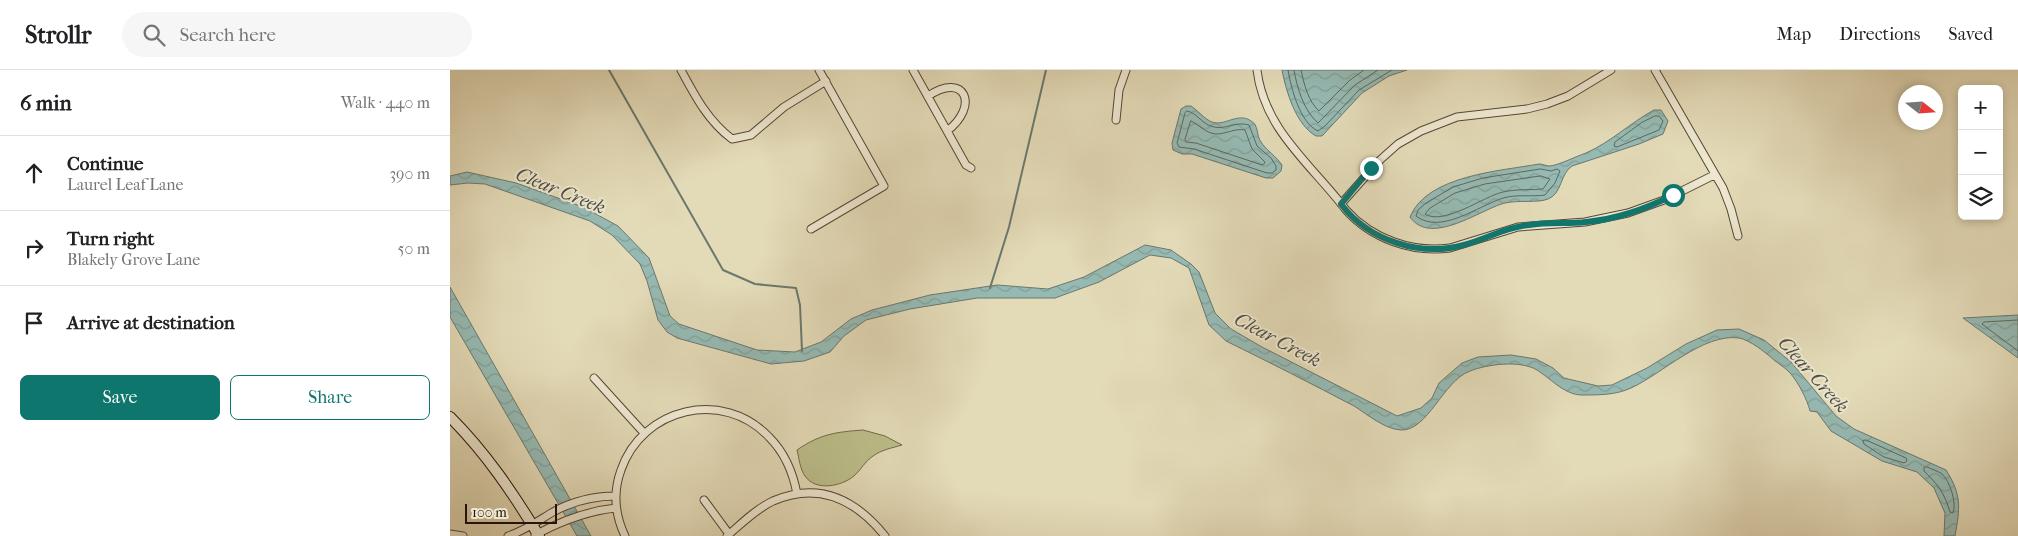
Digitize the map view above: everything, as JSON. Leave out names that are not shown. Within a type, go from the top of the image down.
[{"type":"main road","points":[[450,417],[490,461],[517,498],[536,533]]},
{"type":"street","points":[[681,70],[700,105],[718,129],[732,139],[751,135],[784,107],[826,81]]},
{"type":"street","points":[[811,229],[884,186],[819,70]]},
{"type":"street","points":[[913,70],[966,165],[971,168]]},
{"type":"street","points":[[1116,120],[1120,90],[1126,70]]},
{"type":"street","points":[[1257,70],[1264,98],[1274,122],[1292,147],[1354,219],[1381,237],[1413,247],[1439,250],[1468,244],[1518,226],[1585,222],[1628,213],[1664,200],[1714,175]]},
{"type":"street","points":[[1341,204],[1380,160],[1398,144],[1421,131],[1457,117],[1527,109],[1547,104],[1568,96],[1611,70]]},
{"type":"street","points":[[1655,70],[1728,200],[1738,236]]},
{"type":"street","points":[[928,96],[950,87],[958,89],[964,94],[967,101],[963,114],[956,125],[947,131]]},
{"type":"street","points":[[594,378],[644,433]]},
{"type":"street","points":[[625,536],[616,508],[617,483],[624,462],[632,447],[644,433],[662,420],[690,410],[715,409],[737,415],[757,426],[774,442],[789,466],[797,494]]},
{"type":"street","points":[[704,500],[728,535],[773,501],[797,494],[819,493],[853,504],[874,522],[886,536]]},
{"type":"street","points":[[536,533],[559,509],[592,498],[616,496]]},
{"type":"street","points":[[508,536],[536,533],[582,514],[616,508]]},
{"type":"street","points":[[450,534],[463,536]]},
{"type":"green space","points":[[863,430],[885,436],[902,445],[876,454],[849,480],[836,485],[822,486],[810,481],[805,476],[797,450],[821,437]]},
{"type":"water","points":[[1282,70],[1407,70],[1389,76],[1362,93],[1322,136],[1316,136],[1303,124],[1293,107]]},
{"type":"water","points":[[1191,106],[1206,119],[1217,123],[1243,118],[1254,123],[1261,142],[1282,165],[1281,171],[1273,178],[1266,178],[1192,154],[1182,154],[1173,150],[1172,143],[1181,109]]},
{"type":"water","points":[[1654,110],[1661,110],[1668,121],[1663,134],[1572,166],[1565,174],[1556,193],[1548,199],[1505,203],[1456,224],[1443,227],[1430,228],[1419,225],[1410,217],[1419,203],[1432,192],[1448,184],[1467,177],[1505,169],[1539,164],[1550,166],[1558,164],[1595,149]]},
{"type":"water","points":[[467,172],[516,183],[583,207],[618,226],[649,258],[670,316],[679,324],[757,350],[795,352],[821,342],[851,319],[872,310],[930,295],[997,285],[1048,289],[1084,277],[1145,245],[1171,250],[1191,264],[1199,272],[1215,313],[1231,329],[1262,347],[1397,416],[1421,408],[1432,398],[1439,383],[1462,363],[1478,357],[1511,355],[1536,359],[1553,368],[1564,378],[1598,386],[1612,385],[1647,368],[1686,344],[1717,330],[1739,329],[1764,340],[1791,362],[1836,416],[1854,429],[1946,470],[1957,494],[1959,509],[1955,536],[1944,536],[1945,513],[1934,488],[1917,472],[1882,461],[1831,431],[1817,412],[1810,411],[1797,382],[1789,372],[1757,347],[1739,338],[1725,338],[1711,342],[1683,356],[1631,388],[1607,394],[1582,395],[1570,392],[1558,386],[1537,370],[1522,365],[1504,364],[1477,369],[1460,376],[1419,423],[1411,428],[1401,430],[1382,424],[1354,406],[1226,341],[1209,325],[1189,268],[1171,258],[1150,255],[1099,282],[1055,298],[977,298],[910,309],[866,320],[844,336],[830,352],[804,361],[771,364],[677,338],[667,332],[658,320],[640,264],[612,235],[590,221],[485,184],[450,185],[450,176]]},
{"type":"water","points":[[450,287],[591,536],[577,536],[450,317]]},
{"type":"water","points":[[2018,315],[2018,358],[1963,318]]},
{"type":"waterway","points":[[609,70],[723,270],[755,284],[796,288],[800,305],[802,351]]},
{"type":"waterway","points":[[990,288],[1009,227],[1046,70]]},
{"type":"route","points":[[1371,168],[1350,196],[1341,204],[1354,219],[1381,237],[1413,247],[1439,250],[1462,246],[1518,226],[1585,222],[1613,217],[1642,209],[1673,195]]},
{"type":"water label","name":"Clear Creek","points":[[561,190]]},
{"type":"water label","name":"Clear Creek","points":[[1278,339]]},
{"type":"water label","name":"Clear Creek","points":[[1814,374]]}]
